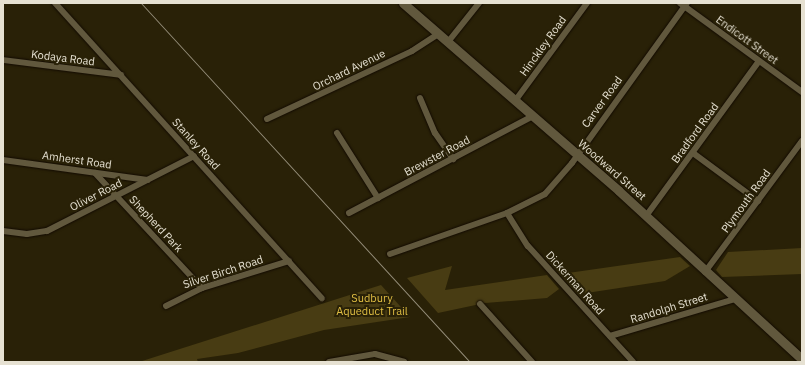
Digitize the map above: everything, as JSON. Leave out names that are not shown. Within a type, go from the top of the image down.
[{"type":"street","name":"Stanley Road","points":[[55,3],[322,298]]},
{"type":"street","name":"Woodward Street","points":[[403,3],[646,216],[734,299],[802,359]]},
{"type":"street","points":[[448,42],[479,3]]},
{"type":"street","name":"Hinckley Road","points":[[515,101],[587,3]]},
{"type":"street","name":"Endicott Street","points":[[684,4],[802,92]]},
{"type":"street","name":"Carver Road","points":[[390,254],[507,213],[544,194],[577,155],[684,4]]},
{"type":"street","name":"Orchard Avenue","points":[[267,119],[412,51],[438,34]]},
{"type":"street","name":"Kodaya Road","points":[[3,60],[121,75]]},
{"type":"street","name":"Bradford Road","points":[[646,216],[759,61]]},
{"type":"street","points":[[420,98],[435,132],[453,159]]},
{"type":"street","name":"Brewster Road","points":[[349,213],[533,116]]},
{"type":"street","points":[[337,133],[378,198]]},
{"type":"street","name":"Plymouth Road","points":[[705,272],[802,141]]},
{"type":"street","points":[[693,153],[758,201]]},
{"type":"street","name":"Oliver Road","points":[[3,230],[27,234],[47,231],[194,156]]},
{"type":"street","name":"Amherst Road","points":[[3,160],[148,180]]},
{"type":"street","name":"Shepherd Park","points":[[95,173],[202,288]]},
{"type":"street","name":"Dickerman Road","points":[[507,213],[528,246],[633,362]]},
{"type":"street","name":"Silver Birch Road","points":[[166,306],[202,288],[289,261]]},
{"type":"street","name":"Randolph Street","points":[[610,336],[734,299]]},
{"type":"street","points":[[480,304],[532,362]]},
{"type":"street","points":[[331,361],[375,354],[404,362]]},
{"type":"green space","points":[[802,248],[802,274],[722,277],[716,270],[728,252]]},
{"type":"green space","points":[[680,257],[690,266],[665,281],[580,294],[561,274]]},
{"type":"green space","name":"Sudbury Aqueduct Trail","points":[[452,266],[445,290],[547,275],[559,289],[547,298],[485,303],[438,313],[407,278]]},
{"type":"green space","name":"Sudbury Aqueduct Trail","points":[[381,285],[410,317],[324,330],[238,353],[197,359],[198,362],[139,362]]},
{"type":"tram line","points":[[141,3],[470,362]]}]
